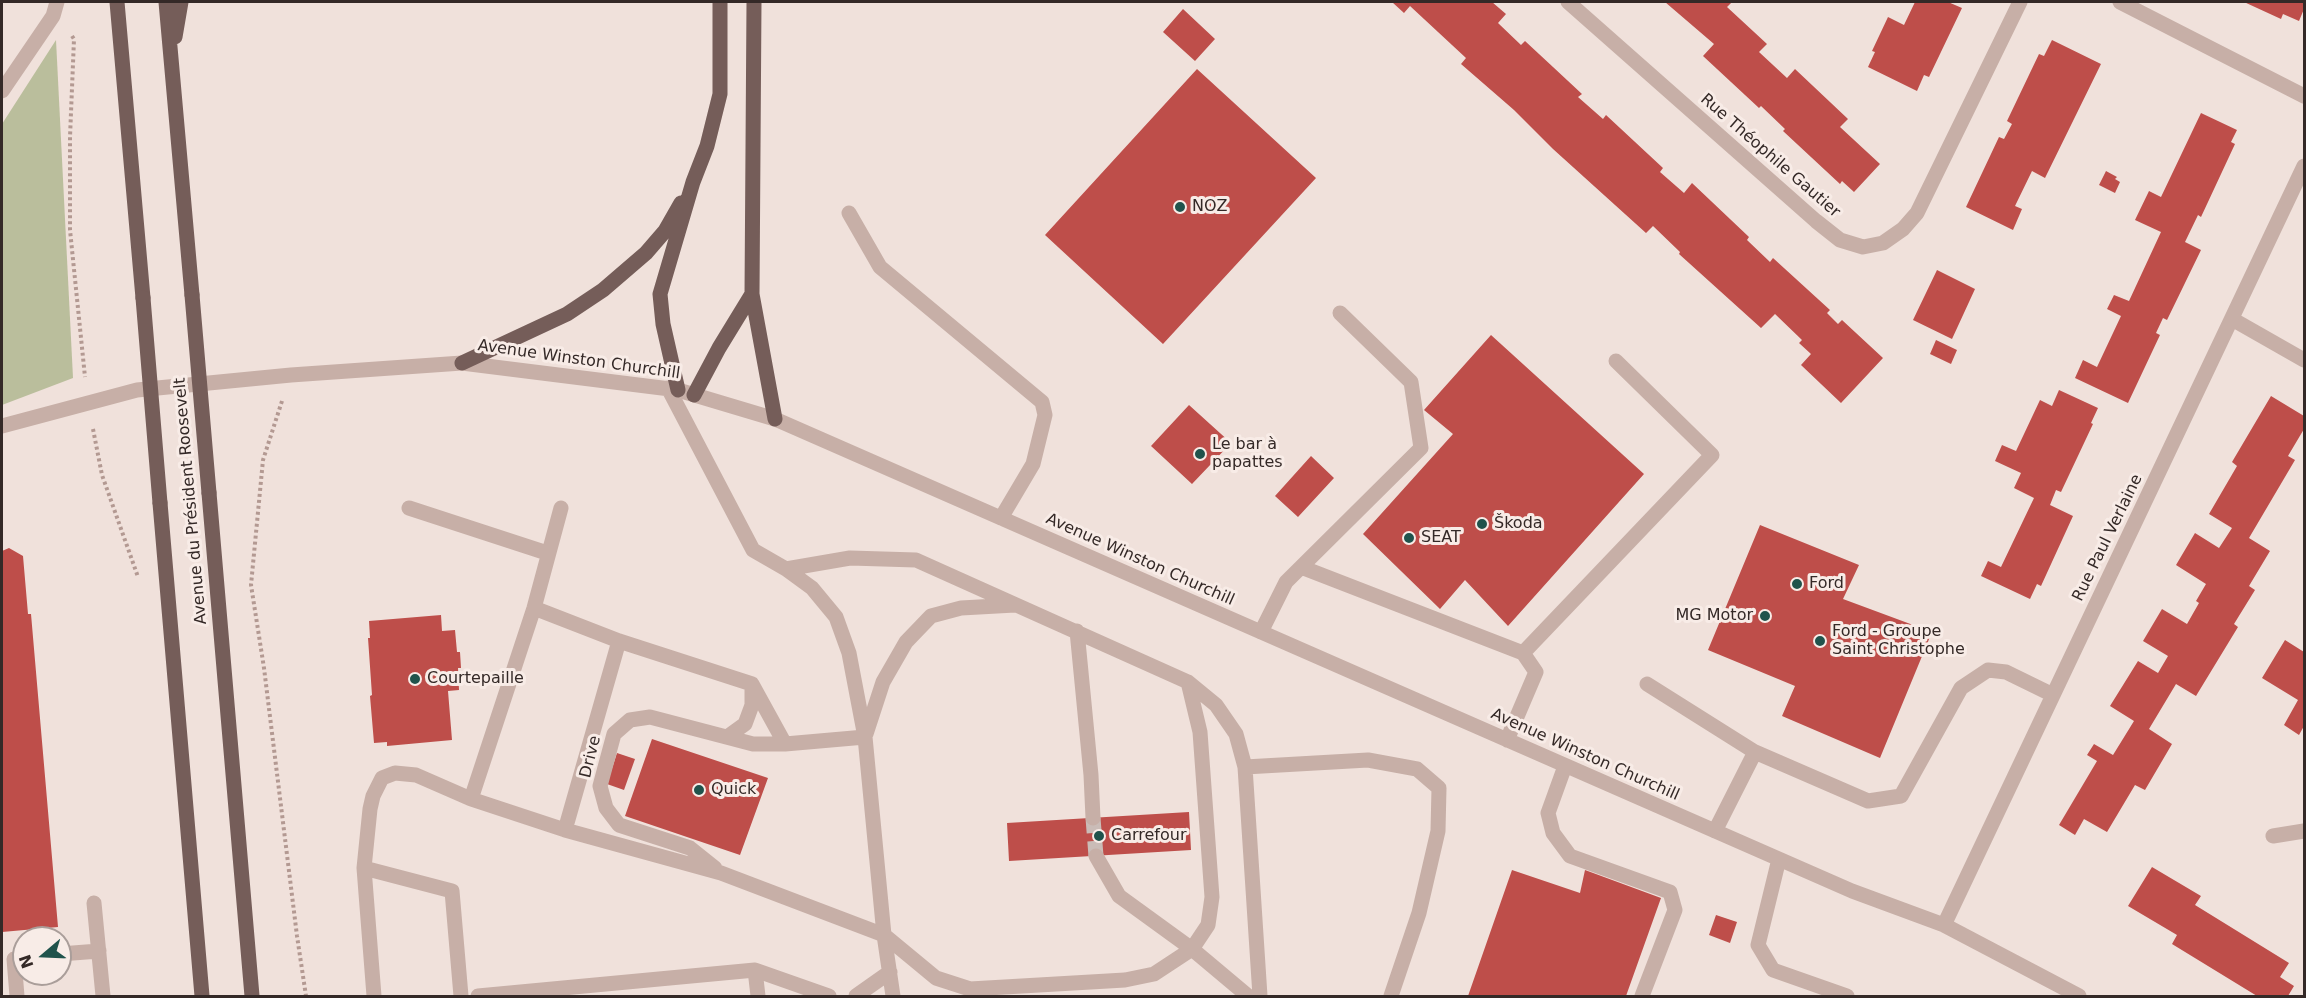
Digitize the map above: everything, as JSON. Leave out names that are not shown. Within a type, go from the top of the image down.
[{"type":"main road","name":"Avenue du Président Roosevelt","points":[[117,2],[202,996]]},
{"type":"main road","name":"Avenue du Président Roosevelt","points":[[166,2],[252,996]]},
{"type":"main road","points":[[172,60],[181,2]]},
{"type":"main road","points":[[673,389],[660,294],[693,182],[707,146],[720,94],[720,2]]},
{"type":"main road","points":[[754,2],[752,294],[775,419]]},
{"type":"main road","points":[[462,363],[567,314],[603,290],[646,253],[665,231],[693,182]]},
{"type":"main road","points":[[694,395],[752,294]]},
{"type":"street","name":"Rue Théophile Gautier","points":[[1568,2],[1816,221],[1840,240],[1863,247],[1883,243],[1903,229],[1917,213],[2020,2]]},
{"type":"street","points":[[2120,2],[2304,96]]},
{"type":"street","points":[[2,91],[55,9]]},
{"type":"street","name":"Rue Paul Verlaine","points":[[1944,925],[2304,166]]},
{"type":"street","points":[[849,213],[880,267],[1042,402],[1045,415],[1033,464],[1001,518]]},
{"type":"street","points":[[1261,632],[1286,582],[1421,448],[1411,382],[1340,313]]},
{"type":"street","points":[[2232,319],[2304,360]]},
{"type":"street","points":[[1523,653],[1712,455],[1616,361]]},
{"type":"street","name":"Avenue Winston Churchill","points":[[2,426],[137,390],[291,375],[462,363],[673,389],[775,419],[1852,891],[1944,925],[2079,996]]},
{"type":"street","points":[[673,389],[753,550],[786,569],[812,588],[836,617],[849,653],[865,737],[884,935],[893,996]]},
{"type":"street","points":[[410,508],[547,553]]},
{"type":"street","points":[[471,799],[534,608],[561,508]]},
{"type":"street","points":[[786,569],[850,558],[916,560],[1188,682],[1216,705],[1236,734],[1245,767],[1260,996]]},
{"type":"street","points":[[1301,567],[1523,653],[1536,672],[1507,740]]},
{"type":"street","points":[[865,737],[883,682],[906,642],[931,616],[961,608],[1018,605]]},
{"type":"street","points":[[534,608],[619,641],[752,684],[785,744]]},
{"type":"street","points":[[1077,631],[1093,818]]},
{"type":"street","points":[[565,830],[619,641]]},
{"type":"street","points":[[1647,684],[1755,752],[1868,801],[1902,796],[1961,688],[1988,670],[2006,672],[2052,695]]},
{"type":"street","points":[[374,996],[364,868],[370,809],[382,778],[395,773],[416,775],[471,799],[565,830],[721,873],[884,935],[936,978],[970,989],[1125,980],[1154,974],[1192,949],[1208,925],[1212,897],[1200,732],[1188,682]]},
{"type":"street","points":[[727,737],[745,724],[752,705],[752,684]]},
{"type":"street","name":"Drive","points":[[721,873],[690,849],[619,825],[606,808],[600,786],[614,734],[630,720],[650,717],[753,744],[785,744],[865,737]]},
{"type":"street","points":[[1714,831],[1755,752]]},
{"type":"street","points":[[1245,767],[1368,760],[1417,769],[1439,788],[1438,831],[1419,913],[1391,996]]},
{"type":"street","points":[[1565,765],[1548,813],[1553,833],[1570,856],[1670,892],[1675,910],[1642,996]]},
{"type":"street","points":[[2273,836],[2304,831]]},
{"type":"street","points":[[1096,856],[1119,896],[1192,949],[1248,996]]},
{"type":"street","points":[[1779,859],[1758,945],[1773,970],[1847,996]]},
{"type":"street","points":[[364,868],[452,891],[461,996]]},
{"type":"street","points":[[94,903],[103,996]]},
{"type":"street","points":[[72,953],[99,951]]},
{"type":"street","points":[[249,967],[258,996]]},
{"type":"street","points":[[755,970],[758,996]]},
{"type":"street","points":[[478,996],[755,970],[829,996]]},
{"type":"street","points":[[856,996],[890,972]]},
{"type":"path","points":[[55,9],[75,39],[70,137],[70,230],[88,402],[102,475],[140,582]]},
{"type":"path","points":[[291,375],[263,460],[251,585],[264,668],[306,996]]},
{"type":"green space","points":[[56,40],[73,378],[2,405],[2,124]]},
{"type":"building","points":[[1392,2],[1492,2],[1506,14],[1498,23],[1521,45],[1525,41],[1582,94],[1578,97],[1603,119],[1606,115],[1663,168],[1660,172],[1684,193],[1692,183],[1749,237],[1747,240],[1770,262],[1773,258],[1830,310],[1827,313],[1838,324],[1842,320],[1883,358],[1841,403],[1801,365],[1811,354],[1799,343],[1802,340],[1775,314],[1761,328],[1679,254],[1680,252],[1653,226],[1646,233],[1553,149],[1514,110],[1461,64],[1466,58],[1410,6],[1404,13]]},
{"type":"building","points":[[1665,2],[1732,2],[1727,7],[1767,44],[1759,52],[1787,78],[1795,69],[1848,119],[1840,127],[1880,164],[1854,192],[1842,181],[1840,184],[1783,131],[1785,129],[1761,106],[1759,108],[1703,56],[1714,44]]},
{"type":"building","points":[[1915,2],[1948,2],[1962,8],[1929,77],[1924,75],[1917,91],[1868,67],[1875,52],[1872,51],[1888,17],[1904,25]]},
{"type":"building","points":[[2244,2],[2304,2],[2304,9],[2299,21],[2283,14],[2281,19]]},
{"type":"building","points":[[1183,9],[1215,39],[1195,61],[1163,32]]},
{"type":"building","points":[[2052,40],[2101,64],[2045,178],[2032,171],[2015,206],[2022,209],[2013,230],[1966,207],[1999,137],[2004,139],[2012,124],[2007,121],[2039,54],[2044,56]]},
{"type":"building","name":"NOZ","points":[[1197,69],[1316,178],[1163,344],[1045,235]]},
{"type":"building","points":[[2201,113],[2237,130],[2231,142],[2235,144],[2201,217],[2198,215],[2185,242],[2201,250],[2167,320],[2163,318],[2156,333],[2160,335],[2128,403],[2075,378],[2083,360],[2097,367],[2121,316],[2107,309],[2114,295],[2129,301],[2161,232],[2135,220],[2149,191],[2161,197]]},
{"type":"building","points":[[2106,171],[2117,177],[2115,179],[2120,182],[2115,193],[2099,185]]},
{"type":"building","points":[[1937,270],[1975,289],[1952,339],[1913,320]]},
{"type":"building","points":[[1491,335],[1644,474],[1508,626],[1465,580],[1440,609],[1363,534],[1453,434],[1424,410]]},
{"type":"building","points":[[1936,340],[1957,350],[1951,364],[1930,354]]},
{"type":"building","points":[[2059,390],[2098,408],[2091,423],[2093,424],[2061,492],[2056,490],[2050,505],[2073,516],[2041,586],[2037,584],[2030,599],[1981,576],[1988,561],[2001,567],[2034,498],[2014,488],[2021,473],[1995,461],[2002,445],[2016,451],[2040,400],[2052,406]]},
{"type":"building","points":[[2271,396],[2304,416],[2304,429],[2288,456],[2295,460],[2249,538],[2270,551],[2249,586],[2255,590],[2234,624],[2238,627],[2196,696],[2176,684],[2149,729],[2172,744],[2145,790],[2135,785],[2107,832],[2084,819],[2075,835],[2059,825],[2097,761],[2087,755],[2094,744],[2113,755],[2134,721],[2110,706],[2138,661],[2158,673],[2168,656],[2143,641],[2162,609],[2187,624],[2199,603],[2196,601],[2206,584],[2176,565],[2195,533],[2219,548],[2232,528],[2209,514],[2237,466],[2232,462]]},
{"type":"building","points":[[1189,405],[1231,443],[1192,484],[1151,446]]},
{"type":"building","points":[[1311,456],[1334,478],[1298,517],[1275,496]]},
{"type":"building","name":"Ford - Groupe Saint Christophe","points":[[1760,525],[1859,565],[1843,599],[1932,632],[1880,758],[1782,716],[1795,686],[1708,650]]},
{"type":"building","points":[[9,548],[23,556],[28,614],[31,614],[58,926],[12,926],[12,931],[2,932],[2,551]]},
{"type":"building","name":"Courtepaille","points":[[441,615],[442,631],[455,630],[457,652],[460,652],[459,690],[448,691],[452,740],[387,746],[387,742],[374,743],[370,696],[372,695],[369,621]]},
{"type":"building","points":[[2285,640],[2304,652],[2304,726],[2299,735],[2284,725],[2298,700],[2262,678]]},
{"type":"building","name":"Quick","points":[[652,739],[768,778],[740,855],[625,816]]},
{"type":"building","points":[[617,753],[635,759],[624,790],[607,784]]},
{"type":"building","name":"Carrefour","points":[[1189,812],[1191,850],[1009,861],[1007,823]]},
{"type":"building","points":[[2152,867],[2201,896],[2195,905],[2289,963],[2280,977],[2294,986],[2288,996],[2257,996],[2172,944],[2177,935],[2128,906]]},
{"type":"building","points":[[1512,870],[1580,893],[1585,870],[1661,898],[1626,996],[1468,996]]},
{"type":"building","points":[[1716,915],[1737,922],[1730,943],[1709,935]]},
{"type":"tunnel","points":[[1093,818],[1096,856]]},
{"type":"place","name":"NOZ","points":[[1180,207]]},
{"type":"place","name":"Le bar à papattes","points":[[1200,454]]},
{"type":"place","name":"Škoda","points":[[1482,524]]},
{"type":"place","name":"SEAT","points":[[1409,538]]},
{"type":"place","name":"Ford","points":[[1797,584]]},
{"type":"place","name":"MG Motor","points":[[1765,616]]},
{"type":"place","name":"Ford - Groupe Saint Christophe","points":[[1820,641]]},
{"type":"place","name":"Courtepaille","points":[[415,679]]},
{"type":"place","name":"Quick","points":[[699,790]]},
{"type":"place","name":"Carrefour","points":[[1099,836]]}]
